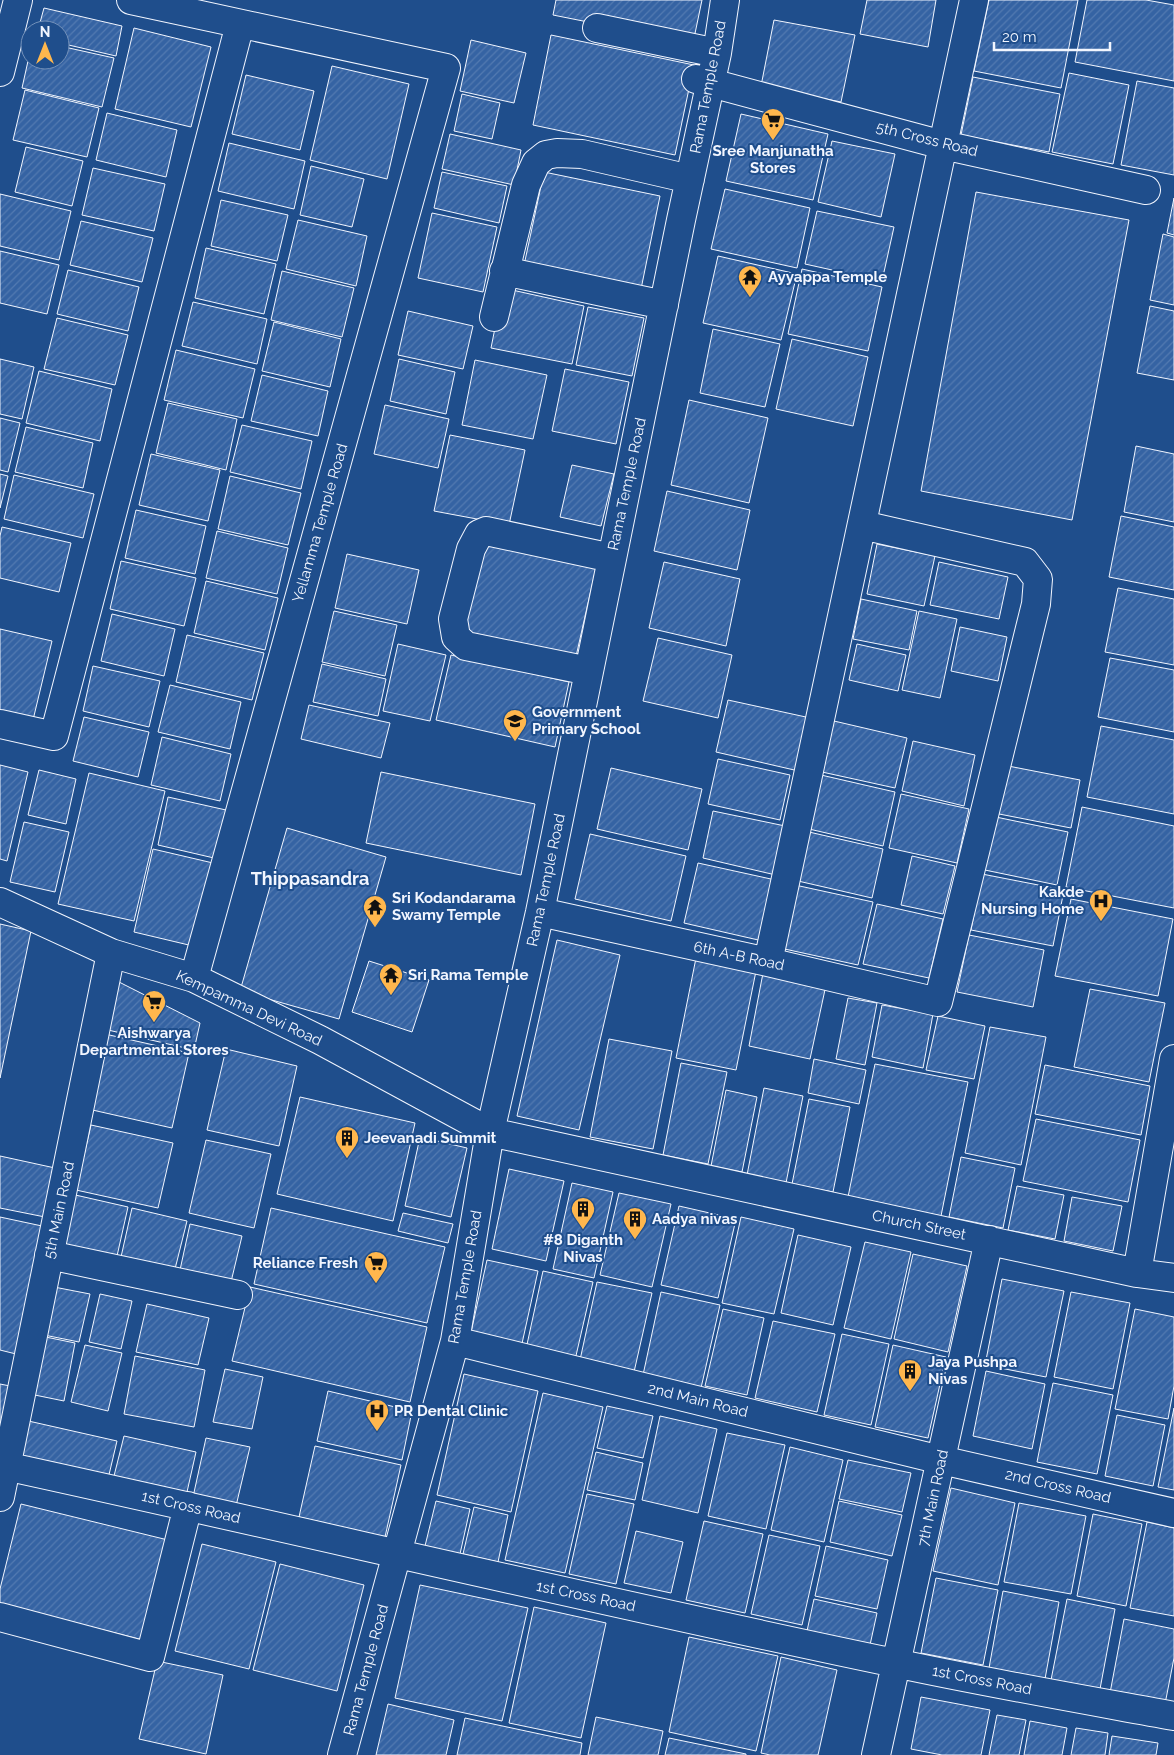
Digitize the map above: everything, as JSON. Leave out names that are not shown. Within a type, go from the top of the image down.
[{"type":"street","points":[[0,72],[18,0]]},
{"type":"street","points":[[0,724],[54,736],[240,24],[131,0]]},
{"type":"street","points":[[768,962],[974,0]]},
{"type":"street","points":[[598,28],[715,22]]},
{"type":"street","name":"Rama Temple Road","points":[[342,1755],[455,1341],[490,1132],[540,912],[589,671],[602,587],[669,238],[695,125],[715,22]]},
{"type":"street","name":"Yellamma Temple Road","points":[[194,978],[446,68],[240,24]]},
{"type":"street","name":"5th Cross Road","points":[[703,80],[943,144],[1146,190]]},
{"type":"street","points":[[494,317],[526,185],[536,162],[546,155],[557,153],[582,154],[682,177]]},
{"type":"street","points":[[504,271],[657,303]]},
{"type":"street","name":"6th A-B Road","points":[[540,912],[768,962],[938,1002],[1036,604],[1038,579],[1025,562],[862,526]]},
{"type":"street","points":[[589,671],[466,646],[456,637],[453,619],[471,549],[479,534],[486,531],[602,587]]},
{"type":"street","name":"Kempamma Devi Road","points":[[0,902],[111,953],[194,978],[320,1040],[490,1132]]},
{"type":"street","name":"5th Main Road","points":[[0,1497],[4,1466],[111,953]]},
{"type":"street","points":[[1137,1273],[1171,1096],[1174,1059]]},
{"type":"street","name":"Church Street","points":[[490,1132],[1137,1273],[1174,1278]]},
{"type":"street","name":"7th Main Road","points":[[876,1755],[989,1240]]},
{"type":"street","points":[[49,1255],[238,1295]]},
{"type":"street","name":"2nd Main Road","points":[[455,1341],[942,1460]]},
{"type":"street","name":"2nd Cross Road","points":[[942,1460],[1174,1513]]},
{"type":"street","name":"1st Cross Road","points":[[4,1466],[188,1506],[397,1555],[897,1664],[1174,1716]]},
{"type":"street","points":[[0,1618],[150,1657],[188,1506]]},
{"type":"building","points":[[556,0],[702,0],[693,43],[553,15]]},
{"type":"building","points":[[867,0],[936,0],[928,47],[860,34]]},
{"type":"building","points":[[989,0],[1078,0],[1061,88],[974,71]]},
{"type":"building","points":[[1087,0],[1146,0],[1174,5],[1174,81],[1075,62]]},
{"type":"building","points":[[44,8],[122,26],[116,56],[70,45],[70,20],[41,20]]},
{"type":"building","points":[[774,20],[855,35],[841,102],[761,86]]},
{"type":"building","points":[[134,28],[211,47],[191,127],[115,109]]},
{"type":"building","points":[[551,35],[694,65],[675,155],[533,125]]},
{"type":"building","points":[[471,40],[526,53],[514,103],[460,91]]},
{"type":"building","points":[[70,48],[114,58],[102,107],[22,88],[26,70],[70,70]]},
{"type":"building","points":[[332,66],[409,84],[387,179],[310,160]]},
{"type":"building","points":[[1069,73],[1129,85],[1113,164],[1052,152]]},
{"type":"building","points":[[246,75],[314,91],[300,150],[232,134]]},
{"type":"building","points":[[973,77],[1060,94],[1049,152],[961,135]]},
{"type":"building","points":[[1137,81],[1174,88],[1174,175],[1121,165]]},
{"type":"building","points":[[25,90],[99,108],[87,157],[13,140]]},
{"type":"building","points":[[462,94],[500,103],[492,139],[454,131]]},
{"type":"building","points":[[107,113],[177,130],[166,177],[96,160]]},
{"type":"building","points":[[741,114],[828,134],[813,200],[726,181]]},
{"type":"building","points":[[450,134],[521,150],[514,185],[442,169]]},
{"type":"building","points":[[832,141],[895,154],[881,217],[818,202]]},
{"type":"building","points":[[229,143],[305,161],[294,209],[218,191]]},
{"type":"building","points":[[26,147],[83,161],[72,206],[15,192]]},
{"type":"building","points":[[311,166],[364,179],[352,227],[300,215]]},
{"type":"building","points":[[93,168],[165,184],[154,231],[82,215]]},
{"type":"building","points":[[442,172],[507,186],[499,223],[434,208]]},
{"type":"building","points":[[544,172],[660,196],[640,294],[523,270]]},
{"type":"building","points":[[725,189],[810,208],[797,268],[711,249]]},
{"type":"building","points":[[976,192],[1129,220],[1072,520],[921,491]]},
{"type":"building","points":[[0,194],[71,211],[59,260],[0,246]]},
{"type":"building","points":[[1174,198],[1174,235],[1167,233]]},
{"type":"building","points":[[221,200],[288,215],[277,261],[211,246]]},
{"type":"building","points":[[817,211],[894,227],[882,281],[805,264]]},
{"type":"building","points":[[432,213],[497,227],[483,292],[418,278]]},
{"type":"building","points":[[298,220],[367,236],[356,286],[286,269]]},
{"type":"building","points":[[81,221],[153,238],[142,282],[70,265]]},
{"type":"building","points":[[1163,234],[1174,237],[1174,305],[1150,300]]},
{"type":"building","points":[[206,248],[276,264],[264,314],[195,298]]},
{"type":"building","points":[[0,251],[59,265],[47,314],[0,303]]},
{"type":"building","name":"Ayyappa Temple","points":[[718,256],[797,274],[781,340],[703,323]]},
{"type":"building","points":[[802,269],[882,287],[868,351],[788,334]]},
{"type":"building","points":[[68,270],[139,287],[128,331],[57,314]]},
{"type":"building","points":[[282,271],[354,288],[342,337],[271,320]]},
{"type":"building","points":[[503,288],[584,306],[572,364],[491,348]]},
{"type":"building","points":[[193,302],[267,319],[257,364],[182,346]]},
{"type":"building","points":[[1150,306],[1174,311],[1174,380],[1137,373]]},
{"type":"building","points":[[588,307],[644,318],[632,376],[576,365]]},
{"type":"building","points":[[408,311],[473,326],[463,369],[398,355]]},
{"type":"building","points":[[57,318],[128,335],[115,385],[44,369]]},
{"type":"building","points":[[274,322],[341,339],[330,387],[262,371]]},
{"type":"building","points":[[713,329],[780,344],[765,407],[700,393]]},
{"type":"building","points":[[792,339],[868,357],[853,426],[776,409]]},
{"type":"building","points":[[176,350],[255,369],[243,418],[164,400]]},
{"type":"building","points":[[0,359],[34,367],[22,419],[0,414]]},
{"type":"building","points":[[399,359],[455,372],[446,414],[390,401]]},
{"type":"building","points":[[475,360],[547,375],[533,439],[462,425]]},
{"type":"building","points":[[565,369],[629,382],[616,444],[552,431]]},
{"type":"building","points":[[39,371],[112,389],[100,441],[26,423]]},
{"type":"building","points":[[262,375],[328,391],[318,436],[251,421]]},
{"type":"building","points":[[689,400],[768,418],[749,503],[671,485]]},
{"type":"building","points":[[168,403],[237,419],[226,470],[156,453]]},
{"type":"building","points":[[385,405],[449,419],[438,468],[374,454]]},
{"type":"building","points":[[0,418],[20,423],[8,472],[0,470]]},
{"type":"building","points":[[242,425],[312,441],[301,489],[230,472]]},
{"type":"building","points":[[26,427],[93,443],[83,488],[15,472]]},
{"type":"building","points":[[450,435],[525,450],[509,525],[434,511]]},
{"type":"building","points":[[1136,446],[1174,454],[1174,522],[1124,512]]},
{"type":"building","points":[[151,454],[220,470],[208,521],[139,505]]},
{"type":"building","points":[[572,465],[614,474],[601,526],[560,517]]},
{"type":"building","points":[[0,474],[8,476],[0,508]]},
{"type":"building","points":[[14,475],[94,494],[83,538],[4,519]]},
{"type":"building","points":[[230,476],[301,493],[288,545],[218,529]]},
{"type":"building","points":[[667,491],[750,510],[737,570],[654,551]]},
{"type":"building","points":[[136,510],[206,526],[195,574],[125,558]]},
{"type":"building","points":[[1121,516],[1174,527],[1174,590],[1109,577]]},
{"type":"building","points":[[2,527],[71,543],[59,592],[0,578],[0,536]]},
{"type":"building","points":[[217,531],[288,548],[277,594],[206,578]]},
{"type":"building","points":[[482,539],[597,563],[575,661],[460,630]]},
{"type":"building","points":[[877,544],[935,556],[924,606],[867,594]]},
{"type":"building","points":[[347,554],[419,570],[407,624],[335,608]]},
{"type":"building","points":[[121,561],[196,578],[184,626],[110,609]]},
{"type":"building","points":[[664,562],[740,579],[726,646],[649,628]]},
{"type":"building","points":[[939,562],[1008,577],[999,619],[930,605]]},
{"type":"building","points":[[206,581],[278,598],[265,650],[194,633]]},
{"type":"building","points":[[1118,588],[1174,599],[1174,665],[1105,652]]},
{"type":"building","points":[[861,599],[917,611],[909,650],[853,639]]},
{"type":"building","points":[[334,611],[397,625],[385,676],[322,662]]},
{"type":"building","points":[[919,611],[957,619],[940,698],[902,690]]},
{"type":"building","points":[[112,614],[175,629],[164,676],[101,661]]},
{"type":"building","points":[[960,627],[1007,637],[998,681],[951,671]]},
{"type":"building","points":[[0,629],[52,641],[33,720],[0,712]]},
{"type":"building","points":[[187,635],[264,653],[252,700],[176,682]]},
{"type":"building","points":[[658,638],[732,655],[718,718],[643,701]]},
{"type":"building","points":[[398,644],[446,655],[430,721],[383,711]]},
{"type":"building","points":[[857,644],[906,655],[898,691],[849,680]]},
{"type":"building","points":[[451,655],[569,682],[555,747],[436,720]]},
{"type":"building","points":[[1110,658],[1174,670],[1174,732],[1098,717]]},
{"type":"building","points":[[322,664],[386,679],[378,716],[313,702]]},
{"type":"building","points":[[93,666],[160,681],[149,727],[83,711]]},
{"type":"building","points":[[170,685],[241,702],[230,749],[158,732]]},
{"type":"building","points":[[728,700],[815,719],[803,772],[716,752]]},
{"type":"building","points":[[309,705],[390,723],[381,758],[301,739]]},
{"type":"building","points":[[84,717],[149,732],[138,777],[73,761]]},
{"type":"building","points":[[834,721],[907,738],[895,788],[822,772]]},
{"type":"building","points":[[1101,726],[1174,740],[1174,814],[1087,797]]},
{"type":"building","points":[[162,737],[231,754],[220,801],[151,785]]},
{"type":"building","points":[[913,741],[975,755],[964,806],[902,791]]},
{"type":"building","points":[[718,759],[790,775],[780,820],[708,804]]},
{"type":"building","points":[[0,765],[28,772],[7,861],[0,859]]},
{"type":"building","points":[[1003,765],[1080,780],[1071,828],[994,813]]},
{"type":"building","points":[[611,768],[702,789],[688,850],[597,829]]},
{"type":"building","points":[[39,770],[76,779],[66,824],[28,815]]},
{"type":"building","points":[[381,772],[535,804],[521,875],[366,843]]},
{"type":"building","points":[[89,773],[165,791],[134,921],[58,904]]},
{"type":"building","points":[[821,775],[895,792],[883,846],[809,829]]},
{"type":"building","points":[[901,794],[969,809],[957,863],[889,848]]},
{"type":"building","points":[[168,797],[226,810],[214,858],[158,845]]},
{"type":"building","points":[[1082,807],[1174,826],[1174,908],[1066,887]]},
{"type":"building","points":[[713,811],[790,827],[780,876],[703,858]]},
{"type":"building","points":[[991,816],[1068,832],[1057,885],[980,869]]},
{"type":"building","points":[[24,822],[69,832],[55,892],[10,882]]},
{"type":"building","points":[[287,828],[386,857],[339,1019],[240,991]]},
{"type":"building","points":[[809,832],[883,849],[872,898],[798,881]]},
{"type":"building","points":[[590,834],[686,856],[671,921],[575,899]]},
{"type":"building","points":[[153,849],[213,863],[193,946],[134,932]]},
{"type":"building","points":[[912,856],[955,866],[943,914],[901,905]]},
{"type":"building","points":[[698,863],[780,881],[767,942],[684,923]]},
{"type":"building","points":[[982,874],[1064,890],[1053,946],[971,930]]},
{"type":"building","points":[[795,885],[873,902],[858,965],[780,948]]},
{"type":"building","points":[[1071,899],[1173,919],[1158,996],[1055,976]]},
{"type":"building","points":[[877,904],[943,919],[929,978],[863,964]]},
{"type":"building","points":[[0,924],[31,931],[0,1078]]},
{"type":"building","points":[[969,935],[1044,950],[1033,1007],[957,992]]},
{"type":"building","points":[[557,940],[620,955],[579,1130],[517,1116]]},
{"type":"building","points":[[696,958],[756,971],[736,1070],[676,1058]]},
{"type":"building","name":"Sri Rama Temple","points":[[369,961],[429,980],[412,1032],[352,1012]]},
{"type":"building","points":[[763,973],[826,985],[810,1059],[749,1046]]},
{"type":"building","points":[[119,982],[200,1023],[194,1050],[108,1030]]},
{"type":"building","points":[[1090,989],[1165,1003],[1149,1082],[1074,1067]]},
{"type":"building","points":[[848,998],[877,1003],[865,1065],[836,1059]]},
{"type":"building","points":[[882,1005],[933,1014],[923,1068],[872,1057]]},
{"type":"building","points":[[938,1016],[985,1026],[974,1079],[926,1070]]},
{"type":"building","points":[[990,1027],[1046,1037],[1021,1165],[965,1153]]},
{"type":"building","points":[[105,1034],[189,1053],[172,1128],[88,1109]]},
{"type":"building","points":[[609,1039],[672,1051],[653,1149],[590,1137]]},
{"type":"building","points":[[226,1049],[297,1066],[279,1146],[207,1130]]},
{"type":"building","points":[[814,1059],[866,1070],[859,1104],[808,1093]]},
{"type":"building","points":[[681,1063],[727,1072],[708,1164],[663,1155]]},
{"type":"building","points":[[875,1064],[968,1082],[941,1216],[848,1197]]},
{"type":"building","points":[[1045,1065],[1150,1086],[1141,1135],[1035,1114]]},
{"type":"building","points":[[764,1088],[803,1096],[786,1183],[747,1175]]},
{"type":"building","points":[[726,1090],[757,1097],[742,1172],[711,1166]]},
{"type":"building","name":"Jeevanadi Summit","points":[[300,1097],[415,1123],[393,1221],[277,1194]]},
{"type":"building","points":[[809,1099],[850,1107],[833,1192],[792,1184]]},
{"type":"building","points":[[1036,1119],[1140,1140],[1128,1202],[1023,1181]]},
{"type":"building","points":[[91,1125],[173,1143],[158,1208],[76,1190]]},
{"type":"building","points":[[420,1137],[467,1148],[451,1217],[405,1206]]},
{"type":"building","points":[[206,1140],[271,1154],[254,1228],[189,1213]]},
{"type":"building","points":[[0,1156],[55,1168],[45,1217],[0,1208]]},
{"type":"building","points":[[961,1157],[1015,1168],[1003,1228],[949,1217]]},
{"type":"building","points":[[509,1169],[564,1181],[546,1261],[492,1249]]},
{"type":"building","name":"#8 Diganth Nivas","points":[[572,1183],[613,1192],[594,1278],[553,1269]]},
{"type":"building","points":[[1017,1186],[1064,1195],[1055,1239],[1008,1230]]},
{"type":"building","name":"Aadya nivas","points":[[619,1193],[671,1204],[652,1287],[600,1275]]},
{"type":"building","points":[[71,1194],[128,1207],[117,1256],[59,1243]]},
{"type":"building","points":[[1072,1197],[1122,1206],[1113,1251],[1064,1241]]},
{"type":"building","points":[[679,1206],[736,1219],[718,1298],[661,1285]]},
{"type":"building","points":[[132,1208],[187,1221],[175,1269],[121,1257]]},
{"type":"building","points":[[271,1208],[445,1247],[427,1323],[254,1284]]},
{"type":"building","points":[[403,1213],[453,1224],[448,1243],[398,1231]]},
{"type":"building","points":[[0,1217],[42,1226],[16,1354],[0,1350]]},
{"type":"building","points":[[741,1217],[794,1229],[774,1314],[722,1303]]},
{"type":"building","points":[[190,1224],[242,1236],[231,1282],[180,1270]]},
{"type":"building","points":[[798,1235],[851,1247],[833,1325],[781,1313]]},
{"type":"building","points":[[865,1242],[911,1252],[891,1339],[844,1328]]},
{"type":"building","points":[[913,1254],[967,1266],[948,1352],[894,1339]]},
{"type":"building","points":[[487,1260],[538,1271],[521,1348],[470,1337]]},
{"type":"building","points":[[543,1271],[593,1282],[575,1360],[526,1349]]},
{"type":"building","points":[[1002,1279],[1064,1291],[1046,1377],[985,1365]]},
{"type":"building","points":[[597,1282],[652,1293],[634,1372],[580,1360]]},
{"type":"building","points":[[54,1287],[90,1294],[79,1342],[44,1335]]},
{"type":"building","points":[[250,1287],[427,1327],[410,1402],[232,1361]]},
{"type":"building","points":[[661,1292],[720,1305],[701,1388],[643,1375]]},
{"type":"building","points":[[1071,1292],[1130,1303],[1113,1389],[1054,1377]]},
{"type":"building","points":[[100,1294],[132,1301],[121,1349],[89,1342]]},
{"type":"building","points":[[147,1304],[209,1318],[198,1365],[136,1352]]},
{"type":"building","points":[[723,1309],[764,1318],[747,1395],[705,1386]]},
{"type":"building","points":[[1135,1309],[1174,1317],[1174,1386],[1168,1419],[1115,1409]]},
{"type":"building","points":[[773,1321],[835,1334],[817,1412],[755,1398]]},
{"type":"building","points":[[842,1334],[889,1344],[871,1425],[824,1415]]},
{"type":"building","points":[[36,1335],[75,1343],[64,1401],[25,1393]]},
{"type":"building","points":[[85,1345],[122,1353],[108,1411],[71,1402]]},
{"type":"building","name":"Jaya Pushpa Nivas","points":[[893,1345],[946,1357],[928,1438],[875,1427]]},
{"type":"building","points":[[135,1356],[205,1370],[194,1427],[124,1414]]},
{"type":"building","points":[[225,1369],[263,1377],[252,1429],[213,1422]]},
{"type":"building","points":[[986,1371],[1045,1384],[1032,1449],[973,1436]]},
{"type":"building","points":[[464,1374],[538,1391],[511,1512],[437,1495]]},
{"type":"building","points":[[1053,1383],[1113,1395],[1097,1474],[1037,1462]]},
{"type":"building","points":[[0,1384],[15,1387],[0,1442]]},
{"type":"building","points":[[328,1391],[412,1411],[402,1460],[317,1441]]},
{"type":"building","points":[[543,1393],[603,1407],[565,1573],[505,1560]]},
{"type":"building","points":[[607,1406],[653,1416],[643,1458],[597,1448]]},
{"type":"building","points":[[1174,1408],[1174,1490],[1158,1487]]},
{"type":"building","points":[[1117,1415],[1165,1425],[1153,1486],[1105,1476]]},
{"type":"building","points":[[660,1416],[717,1429],[698,1513],[642,1500]]},
{"type":"building","points":[[24,1420],[117,1441],[108,1479],[15,1458]]},
{"type":"building","points":[[727,1433],[785,1445],[766,1529],[708,1516]]},
{"type":"building","points":[[124,1436],[196,1452],[187,1492],[114,1476]]},
{"type":"building","points":[[206,1438],[250,1447],[236,1506],[193,1497]]},
{"type":"building","points":[[315,1446],[401,1465],[385,1537],[299,1517]]},
{"type":"building","points":[[790,1447],[843,1460],[824,1542],[771,1530]]},
{"type":"building","points":[[596,1452],[643,1463],[635,1500],[587,1490]]},
{"type":"building","points":[[848,1460],[911,1473],[902,1512],[839,1499]]},
{"type":"building","points":[[951,1488],[1015,1503],[998,1585],[933,1571]]},
{"type":"building","points":[[587,1494],[634,1504],[616,1584],[569,1574]]},
{"type":"building","points":[[436,1501],[470,1509],[460,1554],[425,1546]]},
{"type":"building","points":[[839,1501],[902,1515],[892,1556],[830,1542]]},
{"type":"building","points":[[1019,1503],[1086,1516],[1071,1594],[1004,1582]]},
{"type":"building","points":[[21,1504],[172,1541],[147,1641],[0,1604],[0,1589]]},
{"type":"building","points":[[474,1507],[508,1515],[498,1562],[463,1554]]},
{"type":"building","points":[[1093,1514],[1142,1524],[1126,1606],[1077,1596]]},
{"type":"building","points":[[704,1521],[763,1534],[745,1613],[686,1600]]},
{"type":"building","points":[[1147,1522],[1174,1528],[1174,1616],[1130,1608]]},
{"type":"building","points":[[636,1531],[683,1542],[671,1593],[624,1583]]},
{"type":"building","points":[[769,1535],[820,1546],[802,1625],[751,1614]]},
{"type":"building","points":[[202,1544],[276,1562],[249,1669],[175,1651]]},
{"type":"building","points":[[826,1546],[888,1560],[877,1609],[815,1596]]},
{"type":"building","points":[[280,1564],[364,1585],[337,1691],[253,1670]]},
{"type":"building","points":[[936,1578],[998,1590],[983,1665],[921,1653]]},
{"type":"building","points":[[420,1585],[528,1608],[502,1721],[395,1698]]},
{"type":"building","points":[[1003,1591],[1059,1602],[1045,1679],[989,1668]]},
{"type":"building","points":[[814,1599],[877,1613],[870,1645],[807,1631]]},
{"type":"building","points":[[1067,1599],[1115,1609],[1100,1689],[1051,1680]]},
{"type":"building","points":[[534,1607],[606,1623],[581,1738],[509,1723]]},
{"type":"building","points":[[1124,1619],[1174,1629],[1174,1658],[1165,1704],[1110,1693]]},
{"type":"building","points":[[689,1637],[778,1656],[756,1751],[669,1732]]},
{"type":"building","points":[[781,1657],[837,1670],[818,1755],[770,1755],[761,1753]]},
{"type":"building","points":[[157,1661],[223,1675],[206,1754],[139,1739]]},
{"type":"building","points":[[921,1697],[990,1710],[981,1755],[942,1755],[911,1749]]},
{"type":"building","points":[[388,1704],[454,1720],[446,1755],[376,1755]]},
{"type":"building","points":[[997,1715],[1026,1720],[1019,1755],[989,1755]]},
{"type":"building","points":[[596,1717],[663,1731],[658,1755],[588,1755]]},
{"type":"building","points":[[465,1718],[582,1743],[580,1755],[457,1755]]},
{"type":"building","points":[[1030,1721],[1067,1728],[1062,1755],[1024,1755]]},
{"type":"building","points":[[1076,1728],[1108,1733],[1105,1755],[1071,1755]]},
{"type":"building","points":[[1112,1736],[1158,1743],[1156,1755],[1109,1755]]},
{"type":"building","points":[[669,1738],[746,1754],[746,1755],[665,1755]]},
{"type":"place","name":"Sree Manjunatha Stores","points":[[773,141]]},
{"type":"place","name":"Ayyappa Temple","points":[[750,298]]},
{"type":"place","name":"Government Primary School","points":[[515,742]]},
{"type":"place","name":"Kakde Nursing Home","points":[[1101,922]]},
{"type":"place","name":"Sri Kodandarama Swamy Temple","points":[[375,928]]},
{"type":"place","name":"Sri Rama Temple","points":[[391,996]]},
{"type":"place","name":"Aishwarya Departmental Stores","points":[[154,1023]]},
{"type":"place","name":"Jeevanadi Summit","points":[[347,1159]]},
{"type":"place","name":"#8 Diganth Nivas","points":[[583,1230]]},
{"type":"place","name":"Aadya nivas","points":[[635,1240]]},
{"type":"place","name":"Reliance Fresh","points":[[376,1284]]},
{"type":"place","name":"Jaya Pushpa Nivas","points":[[910,1392]]},
{"type":"place","name":"PR Dental Clinic","points":[[377,1432]]},
{"type":"district","name":"Thippasandra","points":[[310,878]]}]
